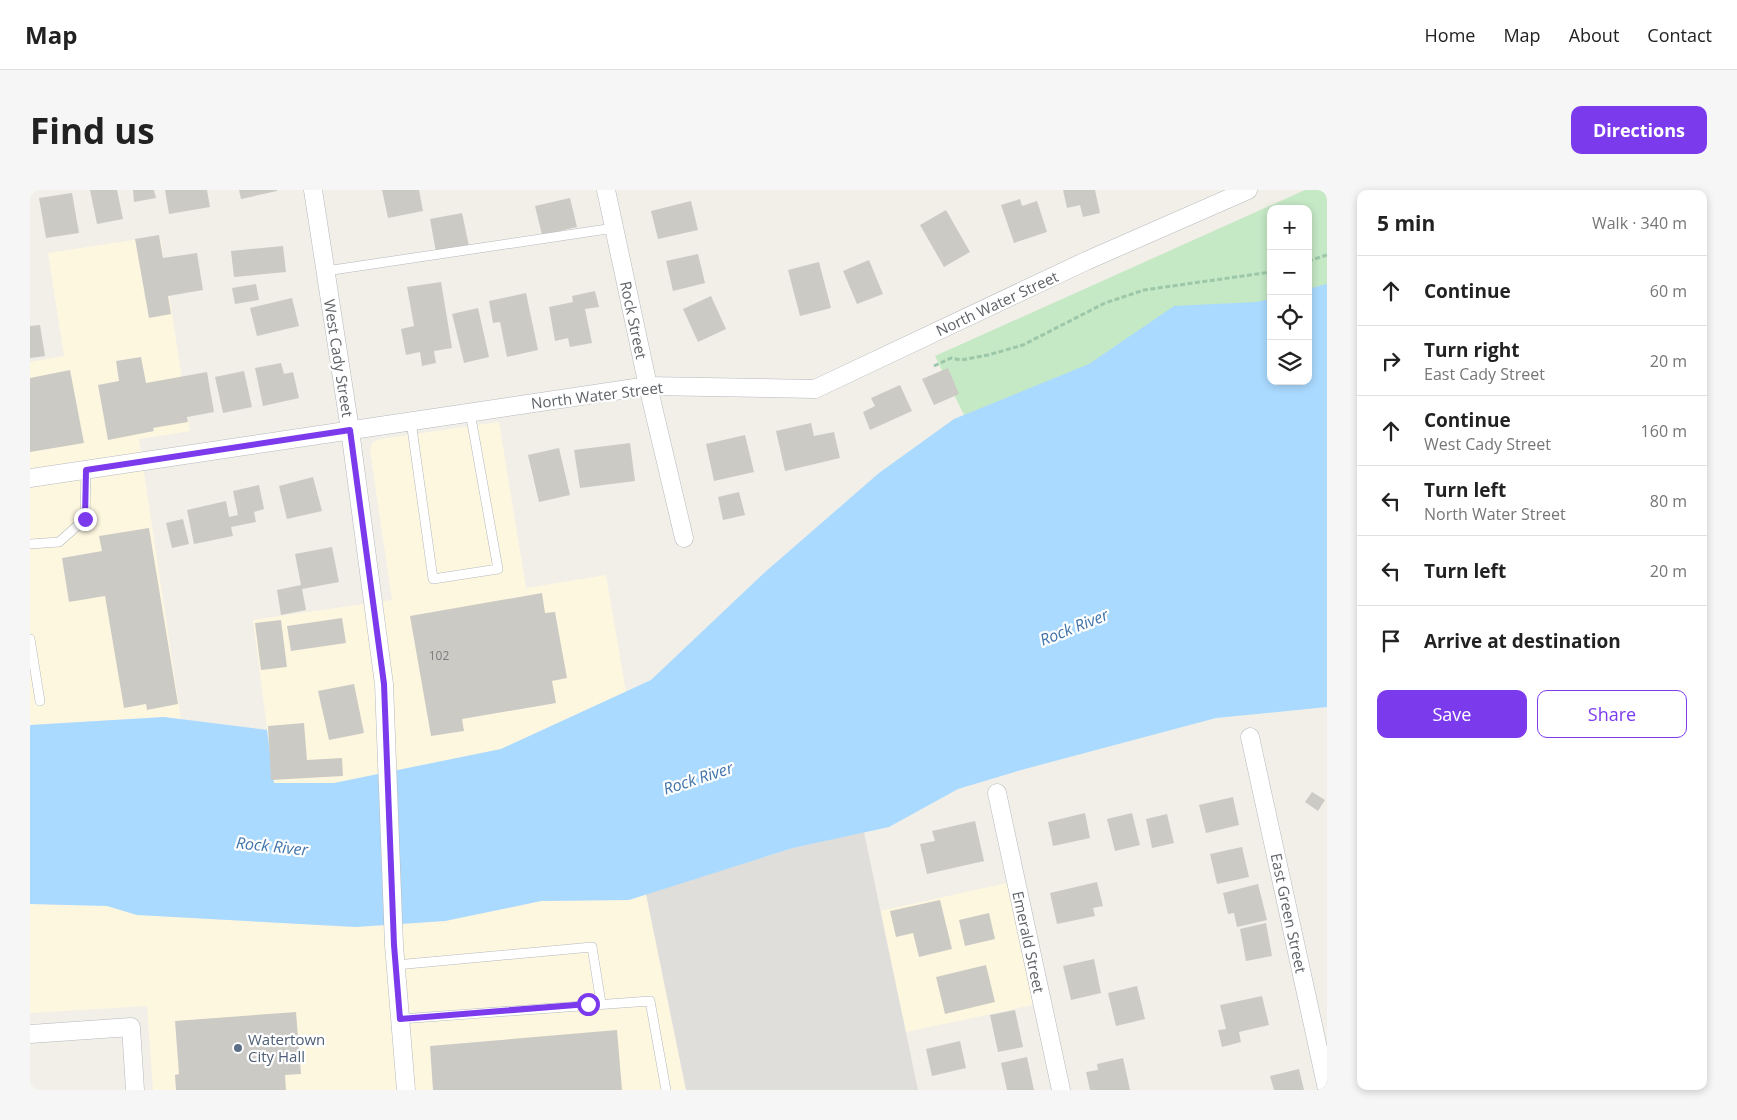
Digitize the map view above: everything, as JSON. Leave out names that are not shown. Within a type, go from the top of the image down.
[{"type":"street","name":"West Cady Street","points":[[313,190],[350,430],[384,684],[394,945],[406,1090]]},
{"type":"street","name":"Rock Street","points":[[606,190],[648,386],[684,538]]},
{"type":"street","name":"North Water Street","points":[[30,478],[648,386],[815,389],[1086,261],[1216,196],[1248,190]]},
{"type":"street","name":"East Green Street","points":[[1250,737],[1327,1089]]},
{"type":"street","name":"Emerald Street","points":[[997,793],[1061,1090]]},
{"type":"street","points":[[30,1034],[131,1027],[135,1090]]},
{"type":"lane","points":[[326,271],[614,228]]},
{"type":"lane","points":[[411,421],[433,579],[498,569],[470,412]]},
{"type":"lane","points":[[30,544],[60,542],[85,519],[86,470]]},
{"type":"lane","points":[[30,640],[40,702]]},
{"type":"lane","points":[[396,965],[592,947],[600,1003]]},
{"type":"lane","points":[[400,1019],[600,1003],[650,1001],[666,1090]]},
{"type":"path","points":[[1312,260],[1327,255]]},
{"type":"path","points":[[934,366],[951,358],[961,360],[1023,345],[1106,302],[1144,290],[1267,273]]},
{"type":"shaded area","points":[[160,236],[190,431],[139,439],[181,720],[164,717],[30,725],[30,362],[64,356],[48,253]]},
{"type":"shaded area","points":[[499,422],[526,588],[606,575],[626,692],[501,749],[334,783],[274,783],[253,620],[392,600],[370,450],[373,442],[381,439]]},
{"type":"shaded area","points":[[864,832],[918,1090],[686,1090],[646,894],[793,848]]},
{"type":"shaded area","points":[[1007,883],[1033,1005],[906,1032],[880,911]]},
{"type":"shaded area","points":[[646,894],[686,1090],[153,1090],[147,1006],[30,1013],[30,904],[107,906],[137,915],[356,927],[445,921],[541,901],[629,900]]},
{"type":"green space","points":[[1305,190],[1327,190],[1327,285],[1312,290],[1312,205],[1272,205]]},
{"type":"green space","points":[[1267,207],[1267,305],[964,415],[935,356]]},
{"type":"water","name":"Rock River","points":[[1327,284],[1327,707],[1216,718],[1021,770],[958,789],[889,827],[793,848],[629,900],[541,901],[445,921],[356,927],[137,915],[107,906],[30,904],[30,725],[164,717],[267,730],[274,783],[334,783],[501,749],[651,680],[764,573],[879,473],[954,419],[1089,364],[1174,306],[1267,300],[1267,385],[1312,385],[1312,288]]},
{"type":"building","points":[[90,190],[117,190],[123,219],[97,224]]},
{"type":"building","points":[[133,190],[154,190],[156,198],[134,202]]},
{"type":"building","points":[[165,190],[207,190],[210,207],[169,214]]},
{"type":"building","points":[[239,190],[277,190],[277,191],[241,199]]},
{"type":"building","points":[[382,190],[419,190],[423,211],[388,218]]},
{"type":"building","points":[[1063,190],[1095,190],[1100,213],[1083,217],[1080,205],[1067,208]]},
{"type":"building","points":[[72,193],[79,233],[46,238],[39,198]]},
{"type":"building","points":[[570,198],[577,227],[542,235],[535,206]]},
{"type":"building","points":[[1020,199],[1022,206],[1037,201],[1047,232],[1014,243],[1001,205]]},
{"type":"building","points":[[691,201],[698,230],[658,239],[651,211]]},
{"type":"building","points":[[946,210],[970,252],[944,267],[920,225]]},
{"type":"building","points":[[462,213],[469,246],[436,252],[430,219]]},
{"type":"building","points":[[159,235],[163,258],[197,253],[203,290],[168,296],[171,314],[149,318],[135,239]]},
{"type":"building","points":[[283,246],[286,272],[234,277],[231,251]]},
{"type":"building","points":[[698,254],[705,283],[673,291],[666,261]]},
{"type":"building","points":[[869,260],[883,294],[857,304],[843,271]]},
{"type":"building","points":[[819,262],[831,308],[800,316],[788,270]]},
{"type":"building","points":[[441,282],[452,348],[434,351],[436,363],[422,366],[420,352],[406,355],[401,329],[414,326],[407,287]]},
{"type":"building","points":[[256,284],[259,300],[235,304],[232,288]]},
{"type":"building","points":[[595,291],[599,307],[585,309],[592,343],[570,347],[568,338],[555,341],[549,307],[573,302],[572,296]]},
{"type":"building","points":[[526,293],[538,350],[507,357],[500,322],[493,323],[489,301]]},
{"type":"building","points":[[711,296],[726,329],[698,342],[683,309]]},
{"type":"building","points":[[292,298],[299,326],[257,336],[250,308]]},
{"type":"building","points":[[478,308],[489,357],[464,363],[452,314]]},
{"type":"building","points":[[40,325],[45,356],[30,358],[30,326]]},
{"type":"building","points":[[141,357],[146,383],[207,372],[214,412],[187,417],[188,422],[153,428],[154,431],[108,440],[98,385],[119,381],[116,361]]},
{"type":"building","points":[[281,363],[284,374],[293,372],[299,398],[263,406],[255,368]]},
{"type":"building","points":[[948,368],[959,394],[934,405],[922,379]]},
{"type":"building","points":[[70,370],[84,443],[30,452],[30,378]]},
{"type":"building","points":[[244,371],[252,407],[223,413],[215,377]]},
{"type":"building","points":[[900,385],[912,411],[870,430],[863,412],[875,406],[871,398]]},
{"type":"building","points":[[811,423],[814,436],[834,432],[840,458],[785,471],[776,431]]},
{"type":"building","points":[[745,435],[754,472],[714,481],[706,444]]},
{"type":"building","points":[[630,443],[635,481],[580,488],[574,450]]},
{"type":"building","points":[[559,448],[570,495],[539,502],[528,455]]},
{"type":"building","points":[[313,477],[322,511],[287,519],[279,486]]},
{"type":"building","points":[[259,485],[264,509],[254,512],[256,522],[231,527],[233,536],[194,544],[187,510],[226,501],[229,517],[238,515],[233,491]]},
{"type":"building","points":[[739,492],[745,515],[723,520],[718,497]]},
{"type":"building","points":[[183,519],[189,544],[172,548],[166,523]]},
{"type":"building","points":[[149,528],[178,704],[147,710],[146,704],[124,708],[105,596],[69,602],[62,558],[102,551],[99,536]]},
{"type":"building","points":[[332,547],[339,582],[302,589],[306,610],[281,615],[277,590],[301,585],[295,554]]},
{"type":"building","points":[[542,593],[545,613],[555,612],[567,678],[552,681],[556,703],[462,719],[464,731],[431,736],[410,616]]},
{"type":"building","points":[[342,618],[346,643],[291,651],[287,626]]},
{"type":"building","points":[[281,620],[287,667],[261,670],[255,623]]},
{"type":"building","points":[[354,684],[364,733],[329,740],[318,691]]},
{"type":"building","points":[[304,723],[307,760],[342,758],[343,776],[271,780],[268,726]]},
{"type":"building","points":[[1312,792],[1325,800],[1318,811],[1305,802]]},
{"type":"building","points":[[1233,797],[1239,825],[1206,833],[1199,805]]},
{"type":"building","points":[[1085,813],[1090,838],[1053,846],[1048,822]]},
{"type":"building","points":[[1132,813],[1140,845],[1115,851],[1107,819]]},
{"type":"building","points":[[1167,814],[1174,843],[1152,848],[1146,819]]},
{"type":"building","points":[[975,821],[984,861],[927,874],[920,844],[935,841],[932,831]]},
{"type":"building","points":[[1242,847],[1249,877],[1217,884],[1210,854]]},
{"type":"building","points":[[1097,882],[1103,906],[1093,908],[1095,916],[1057,924],[1050,893]]},
{"type":"building","points":[[1258,884],[1267,920],[1237,927],[1234,913],[1228,914],[1223,893]]},
{"type":"building","points":[[940,900],[952,949],[919,957],[913,933],[896,937],[890,911]]},
{"type":"building","points":[[989,913],[995,939],[965,946],[959,920]]},
{"type":"building","points":[[1266,923],[1272,956],[1246,961],[1240,929]]},
{"type":"building","points":[[1094,959],[1101,993],[1071,1000],[1063,966]]},
{"type":"building","points":[[986,965],[995,1002],[945,1014],[936,977]]},
{"type":"building","points":[[1137,986],[1145,1019],[1116,1026],[1108,993]]},
{"type":"building","points":[[1262,996],[1269,1025],[1239,1032],[1241,1042],[1222,1047],[1218,1030],[1226,1029],[1220,1005]]},
{"type":"building","points":[[1015,1010],[1023,1047],[998,1052],[990,1015]]},
{"type":"building","name":"Watertown City Hall","points":[[296,1012],[301,1074],[285,1075],[286,1090],[176,1090],[175,1075],[179,1074],[175,1021]]},
{"type":"building","points":[[617,1030],[622,1090],[433,1090],[430,1046]]},
{"type":"building","points":[[960,1041],[966,1068],[932,1076],[926,1049]]},
{"type":"building","points":[[1027,1057],[1034,1090],[1007,1090],[1001,1063]]},
{"type":"building","points":[[1123,1058],[1130,1090],[1090,1090],[1086,1072],[1098,1070],[1097,1064]]},
{"type":"building","points":[[1299,1069],[1304,1090],[1274,1090],[1270,1076]]},
{"type":"place","name":"Watertown City Hall","points":[[238,1048]]},
{"type":"route","points":[[85,519],[86,470],[350,430],[384,684],[394,945],[400,1019],[588,1004]]}]
